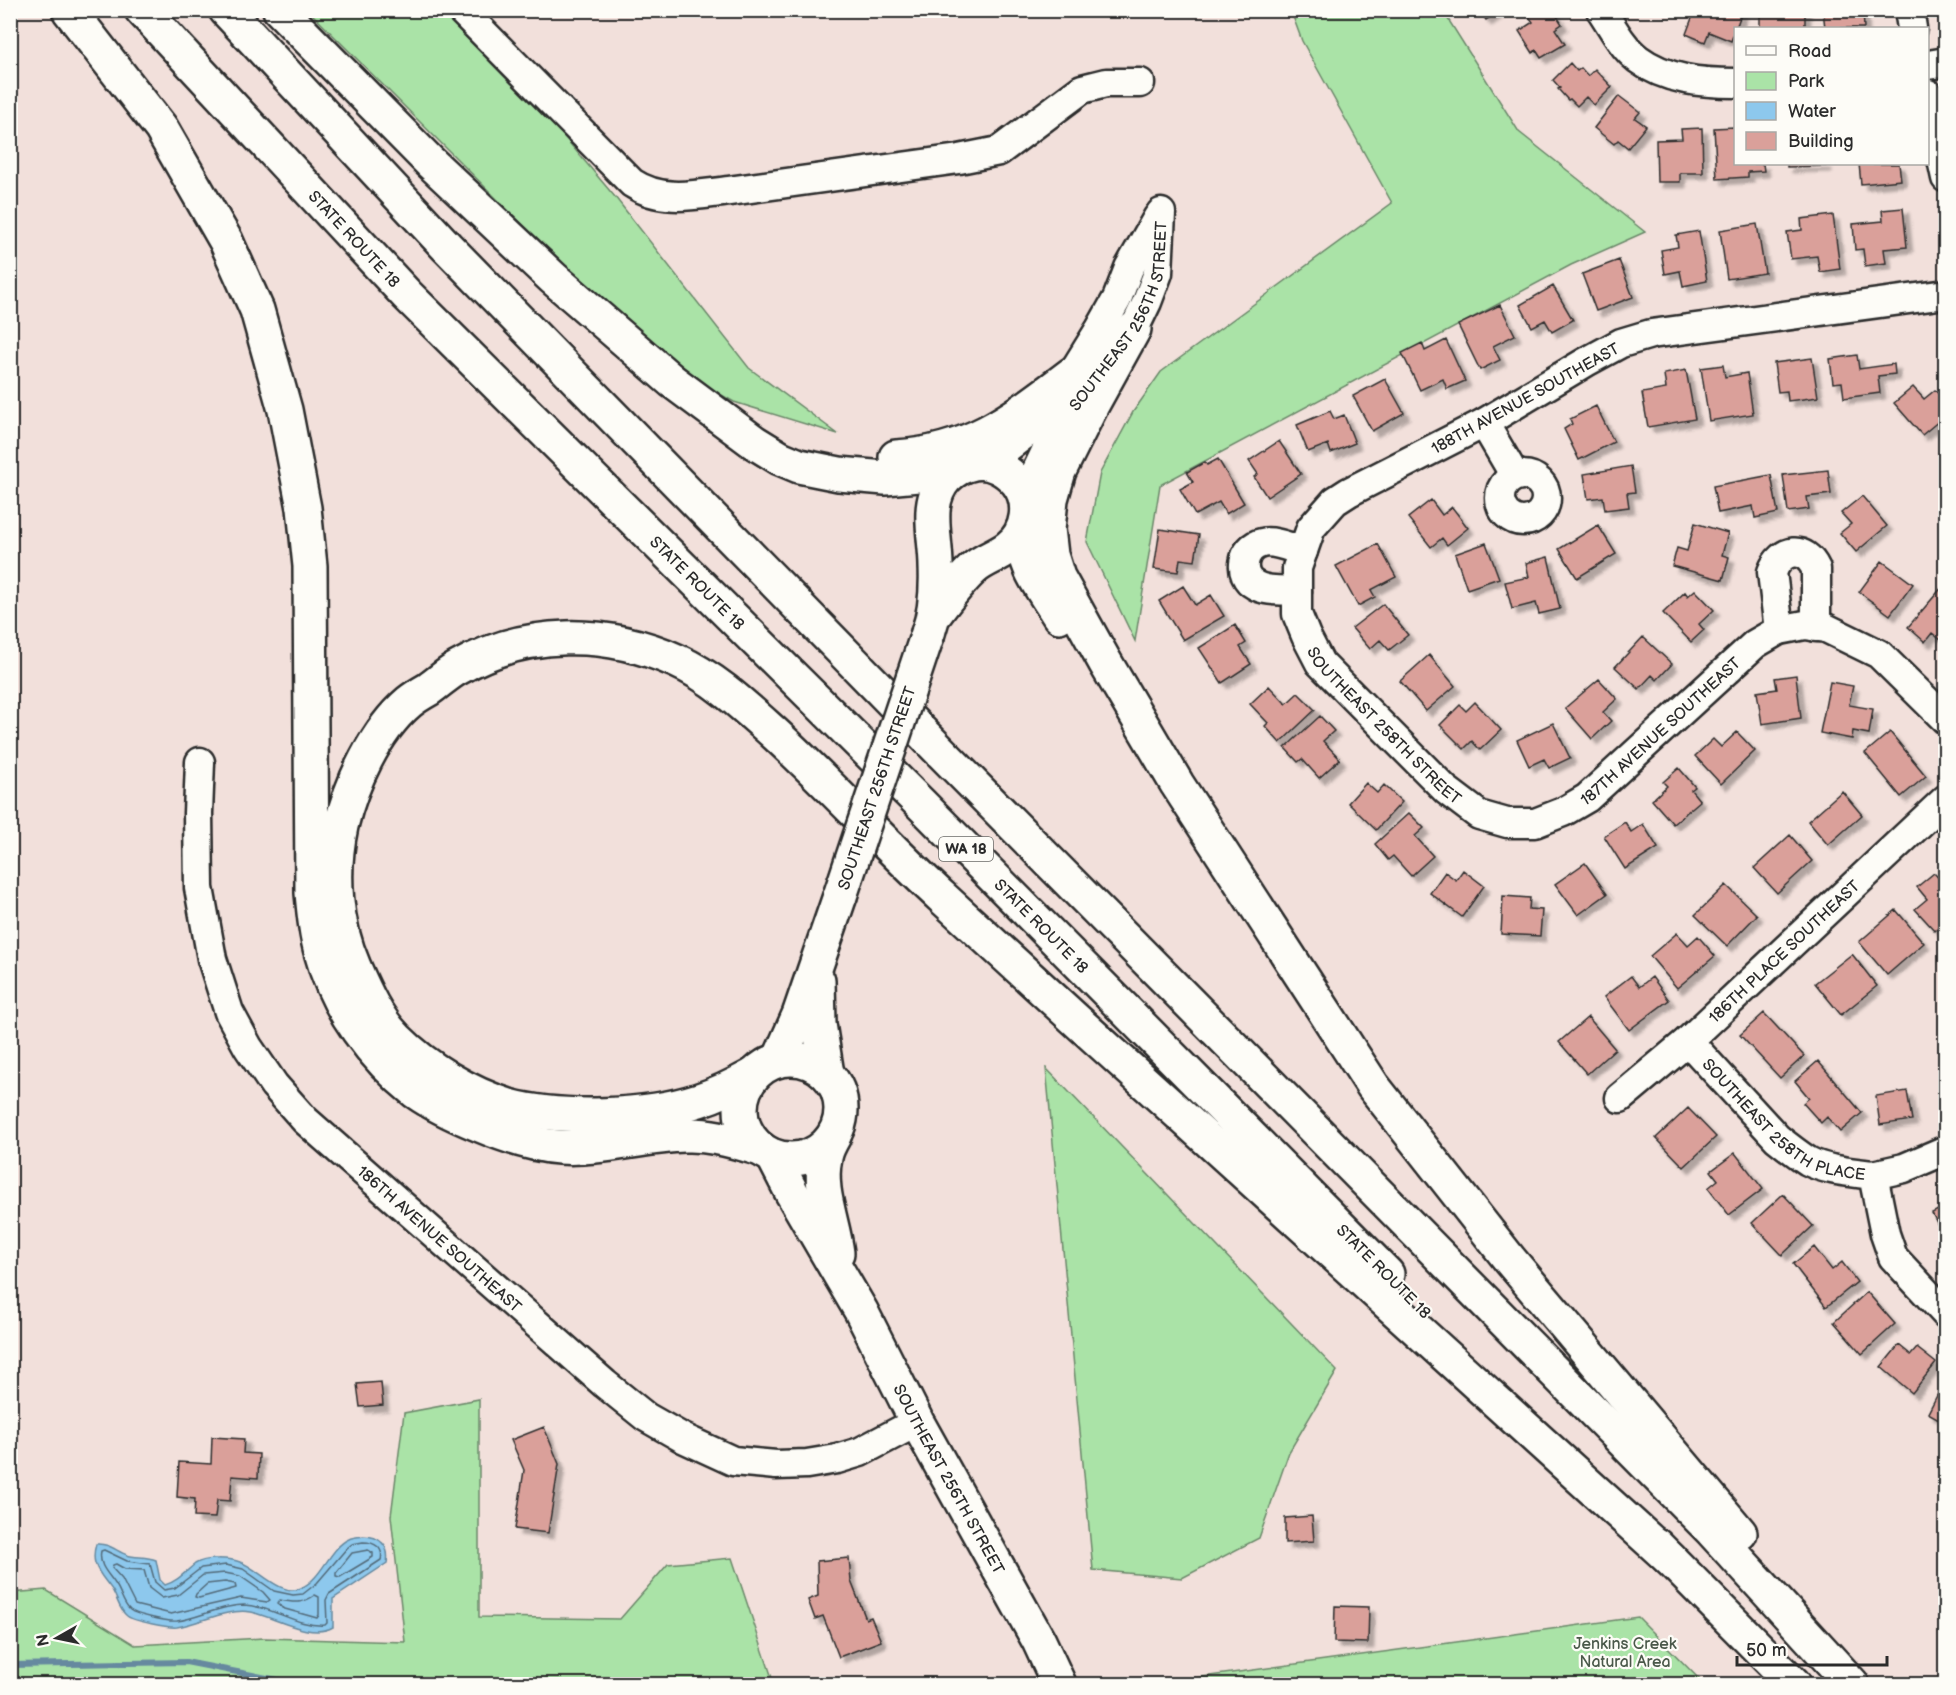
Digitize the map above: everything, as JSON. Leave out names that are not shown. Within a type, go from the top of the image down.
[{"type":"main road","points":[[69,10],[161,128],[226,241],[257,310],[285,410],[304,508],[310,566],[312,893],[315,925],[322,957],[336,991],[352,1021],[377,1054],[417,1092],[437,1106],[503,1135],[540,1145],[583,1146],[701,1135],[730,1140],[790,1159],[807,1157],[822,1149],[834,1136],[840,1120],[841,1104],[836,1088],[827,1074],[817,1066],[792,1059],[766,1068],[719,1092],[681,1105],[635,1112],[590,1115],[512,1106],[479,1093],[436,1070],[395,1037],[378,1015],[347,951],[339,919],[335,879],[339,838],[347,799],[371,749],[407,704],[463,665],[512,646],[548,638],[595,638],[670,658],[687,665],[739,701],[787,745],[935,891],[1671,1560]]},
{"type":"main road","name":"STATE ROUTE 18","points":[[142,10],[407,295],[921,804],[1794,1684]]},
{"type":"main road","name":"WA 18","points":[[225,10],[447,247],[927,737],[1712,1531],[1852,1684]]},
{"type":"main road","points":[[280,10],[430,162],[553,278],[672,381],[754,442],[780,458],[799,466],[839,474],[865,477],[906,477],[952,472]]},
{"type":"main road","points":[[1134,329],[1061,466],[1051,499],[1048,529],[1051,555],[1058,577],[1177,784],[1373,1086],[1510,1260],[1662,1438],[1866,1684]]},
{"type":"main road","points":[[713,412],[814,450],[857,457],[905,456],[945,449],[987,433],[1021,413],[1072,374]]},
{"type":"main road","points":[[932,624],[937,568],[933,505],[941,484],[952,472],[975,462],[988,462],[1008,472],[1025,495],[1027,508],[1022,533],[1024,555],[1034,578],[1097,682],[1138,739],[1177,784]]},
{"type":"main road","points":[[932,624],[959,584],[975,567],[1009,547],[1022,533]]},
{"type":"main road","name":"SOUTHEAST 256TH STREET","points":[[766,1068],[795,1025],[932,624]]},
{"type":"main road","name":"SOUTHEAST 256TH STREET","points":[[818,961],[819,1024],[827,1074]]},
{"type":"main road","points":[[766,1068],[745,1089],[741,1106],[742,1122],[749,1137],[767,1152]]},
{"type":"main road","name":"SOUTHEAST 256TH STREET","points":[[834,1136],[825,1155],[823,1186],[835,1237],[839,1272]]},
{"type":"main road","name":"SOUTHEAST 256TH STREET","points":[[767,1152],[839,1272],[917,1422],[1040,1641],[1059,1684]]},
{"type":"street","points":[[461,10],[632,183],[656,195],[729,192],[959,159],[999,151],[1082,89],[1106,83],[1140,83]]},
{"type":"street","points":[[1601,10],[1637,58],[1681,79],[1708,83],[1734,83]]},
{"type":"street","points":[[1908,10],[1912,27]]},
{"type":"street","points":[[1929,65],[1946,62]]},
{"type":"street","points":[[1929,99],[1946,178]]},
{"type":"street","name":"SOUTHEAST 256TH STREET","points":[[988,462],[1032,429],[1054,403],[1117,300],[1130,268],[1161,213],[1158,273],[1134,329],[1057,428],[1025,495]]},
{"type":"street","name":"188TH AVENUE SOUTHEAST","points":[[1299,570],[1311,528],[1335,501],[1484,423],[1621,343],[1651,334],[1946,294]]},
{"type":"street","points":[[1484,423],[1515,476]]},
{"type":"street","points":[[1797,552],[1813,561],[1816,569],[1800,627],[1772,572],[1780,557],[1797,552]]},
{"type":"street","name":"SOUTHEAST 258TH STREET","points":[[1299,570],[1297,614],[1320,663],[1446,790],[1479,814],[1507,823],[1535,823]]},
{"type":"street","points":[[1800,627],[1826,627],[1878,654],[1946,720]]},
{"type":"street","name":"187TH AVENUE SOUTHEAST","points":[[1535,823],[1563,812],[1587,798],[1755,644],[1800,627]]},
{"type":"street","name":"186TH AVENUE SOUTHEAST","points":[[200,762],[199,888],[212,959],[229,1012],[248,1047],[274,1085],[305,1120],[605,1383],[646,1417],[683,1438],[733,1461],[776,1466],[807,1464],[860,1452],[917,1422]]},
{"type":"street","name":"186TH PLACE SOUTHEAST","points":[[1620,1098],[1688,1041],[1946,800]]},
{"type":"street","name":"SOUTHEAST 258TH PLACE","points":[[1688,1041],[1777,1138],[1792,1150],[1810,1162],[1840,1171],[1873,1175],[1885,1234],[1893,1257],[1946,1314]]},
{"type":"street","points":[[1873,1175],[1904,1168],[1946,1150]]},
{"type":"green space","points":[[309,11],[442,11],[545,114],[615,197],[749,368],[838,434],[734,402],[674,368],[597,299]]},
{"type":"green space","points":[[1291,11],[1443,11],[1519,132],[1645,232],[1571,265],[1160,485],[1135,641],[1087,542],[1100,473],[1133,412],[1161,372],[1392,203],[1302,41]]},
{"type":"green space","points":[[1046,1068],[1337,1371],[1289,1452],[1259,1538],[1182,1578],[1093,1570]]},
{"type":"green space","points":[[479,1399],[479,1617],[620,1619],[668,1564],[732,1558],[774,1684],[11,1684],[11,1593],[46,1590],[135,1645],[264,1638],[405,1642],[391,1516],[404,1413]]},
{"type":"green space","name":"Jenkins Creek Natural Area","points":[[1638,1617],[1704,1684],[1151,1684]]},
{"type":"water","points":[[369,1536],[382,1543],[387,1552],[387,1563],[333,1599],[333,1627],[314,1631],[242,1611],[177,1627],[136,1620],[127,1616],[122,1610],[112,1590],[101,1576],[94,1558],[96,1544],[101,1544],[127,1555],[156,1560],[160,1580],[165,1585],[178,1579],[200,1562],[211,1559],[229,1560],[247,1565],[277,1585],[293,1590],[301,1588],[315,1578],[342,1543],[351,1538]]},
{"type":"building","points":[[1479,10],[1501,10],[1486,20]]},
{"type":"building","points":[[1534,10],[1553,10],[1562,24],[1555,29],[1565,44],[1541,58],[1536,50],[1533,53],[1519,31],[1533,22],[1528,15]]},
{"type":"building","points":[[1695,10],[1738,10],[1742,12],[1736,27],[1734,27],[1731,41],[1709,32],[1705,42],[1686,34]]},
{"type":"building","points":[[1760,10],[1805,10],[1805,27],[1760,27]]},
{"type":"building","points":[[1823,10],[1863,10],[1864,27],[1825,27]]},
{"type":"building","points":[[1570,63],[1577,71],[1581,68],[1588,76],[1595,69],[1612,87],[1594,105],[1586,97],[1577,106],[1558,89],[1560,88],[1553,80]]},
{"type":"building","points":[[1619,96],[1640,112],[1635,118],[1646,126],[1628,148],[1618,140],[1614,144],[1594,128]]},
{"type":"building","points":[[1734,127],[1734,165],[1763,165],[1764,171],[1748,172],[1748,177],[1717,179],[1714,128]]},
{"type":"building","points":[[1702,128],[1703,173],[1680,173],[1680,182],[1657,182],[1656,140],[1682,139],[1681,129]]},
{"type":"building","points":[[1787,165],[1826,165],[1826,166],[1787,167]]},
{"type":"building","points":[[1859,165],[1899,165],[1901,180],[1861,184]]},
{"type":"building","points":[[1903,208],[1907,247],[1884,249],[1886,263],[1865,266],[1863,249],[1855,250],[1853,224],[1883,221],[1882,210]]},
{"type":"building","points":[[1833,215],[1840,269],[1820,272],[1817,256],[1791,259],[1787,232],[1802,230],[1801,219]]},
{"type":"building","points":[[1757,224],[1765,273],[1727,279],[1720,230]]},
{"type":"building","points":[[1699,231],[1707,281],[1683,286],[1680,271],[1665,274],[1661,250],[1678,247],[1676,235]]},
{"type":"building","points":[[1619,260],[1633,297],[1596,311],[1582,274]]},
{"type":"building","points":[[1553,286],[1573,320],[1552,332],[1545,320],[1532,327],[1520,305]]},
{"type":"building","points":[[1500,305],[1515,335],[1493,346],[1500,360],[1480,370],[1458,325]]},
{"type":"building","points":[[1446,340],[1465,381],[1447,389],[1443,379],[1420,390],[1402,353],[1422,343],[1425,351]]},
{"type":"building","points":[[1857,355],[1859,369],[1894,364],[1895,374],[1878,376],[1880,393],[1844,398],[1842,382],[1833,383],[1830,359]]},
{"type":"building","points":[[1812,358],[1818,397],[1788,401],[1787,391],[1778,392],[1774,363]]},
{"type":"building","points":[[1723,365],[1725,377],[1747,373],[1753,414],[1709,421],[1701,368]]},
{"type":"building","points":[[1686,370],[1695,419],[1648,427],[1642,393],[1666,389],[1664,374]]},
{"type":"building","points":[[1385,379],[1404,413],[1372,431],[1353,396]]},
{"type":"building","points":[[1913,387],[1924,399],[1935,390],[1946,402],[1946,415],[1922,435],[1894,403]]},
{"type":"building","points":[[1596,406],[1614,442],[1579,460],[1564,429],[1572,424],[1570,419]]},
{"type":"building","points":[[1330,411],[1334,419],[1344,415],[1355,443],[1331,453],[1328,444],[1308,452],[1297,425]]},
{"type":"building","points":[[1279,441],[1301,474],[1267,497],[1254,477],[1258,474],[1249,461]]},
{"type":"building","points":[[1218,459],[1244,503],[1226,514],[1219,502],[1195,515],[1180,489],[1193,482],[1187,472],[1205,462],[1207,465]]},
{"type":"building","points":[[1631,466],[1635,492],[1627,493],[1629,507],[1605,510],[1603,497],[1588,499],[1584,474]]},
{"type":"building","points":[[1828,470],[1831,494],[1807,497],[1809,509],[1788,512],[1783,475]]},
{"type":"building","points":[[1771,475],[1778,513],[1755,518],[1753,506],[1718,513],[1713,486]]},
{"type":"building","points":[[1862,496],[1887,526],[1856,552],[1840,533],[1851,524],[1841,513]]},
{"type":"building","points":[[1431,500],[1442,515],[1452,507],[1468,528],[1447,545],[1442,538],[1431,547],[1408,518]]},
{"type":"building","points":[[1695,523],[1728,533],[1722,555],[1729,557],[1723,580],[1672,566],[1677,548],[1687,551]]},
{"type":"building","points":[[1598,525],[1616,554],[1577,578],[1559,549]]},
{"type":"building","points":[[1160,529],[1199,535],[1195,561],[1180,559],[1178,572],[1154,569]]},
{"type":"building","points":[[1486,543],[1499,578],[1467,589],[1455,554]]},
{"type":"building","points":[[1378,544],[1396,577],[1371,590],[1375,597],[1358,606],[1336,566]]},
{"type":"building","points":[[1548,557],[1560,609],[1539,614],[1536,603],[1512,609],[1505,582],[1529,577],[1526,563]]},
{"type":"building","points":[[1882,561],[1913,584],[1890,615],[1859,592]]},
{"type":"building","points":[[1944,585],[1946,586],[1946,644],[1932,633],[1925,642],[1908,627]]},
{"type":"building","points":[[1183,586],[1195,605],[1211,595],[1224,616],[1183,640],[1159,601]]},
{"type":"building","points":[[1695,590],[1714,610],[1699,624],[1704,630],[1691,642],[1663,613],[1685,592],[1688,596]]},
{"type":"building","points":[[1383,604],[1408,635],[1389,650],[1380,640],[1370,649],[1352,628]]},
{"type":"building","points":[[1235,625],[1246,643],[1240,647],[1251,664],[1222,683],[1199,648]]},
{"type":"building","points":[[1643,637],[1672,664],[1657,680],[1652,675],[1639,689],[1615,667]]},
{"type":"building","points":[[1429,655],[1455,686],[1426,711],[1400,681]]},
{"type":"building","points":[[1796,675],[1801,718],[1762,724],[1757,692],[1777,689],[1775,678]]},
{"type":"building","points":[[1599,679],[1617,699],[1603,712],[1611,721],[1592,739],[1565,708]]},
{"type":"building","points":[[1830,682],[1853,686],[1849,705],[1873,709],[1869,734],[1853,731],[1852,739],[1820,733]]},
{"type":"building","points":[[1269,686],[1286,704],[1298,693],[1315,710],[1280,743],[1265,726],[1268,723],[1250,704]]},
{"type":"building","points":[[1475,702],[1501,730],[1480,750],[1472,741],[1464,749],[1440,725],[1460,705],[1466,711]]},
{"type":"building","points":[[1320,716],[1334,731],[1323,741],[1340,759],[1319,778],[1302,759],[1298,762],[1285,748]]},
{"type":"building","points":[[1553,723],[1570,758],[1549,768],[1544,759],[1529,766],[1517,740]]},
{"type":"building","points":[[1737,732],[1755,751],[1721,784],[1695,756],[1713,739],[1721,747]]},
{"type":"building","points":[[1890,732],[1926,776],[1901,797],[1865,753]]},
{"type":"building","points":[[1679,768],[1695,787],[1691,790],[1700,801],[1673,824],[1652,800],[1667,786],[1663,782]]},
{"type":"building","points":[[1366,783],[1377,793],[1384,785],[1402,802],[1376,830],[1348,803]]},
{"type":"building","points":[[1842,791],[1862,815],[1828,845],[1808,821]]},
{"type":"building","points":[[1409,813],[1424,828],[1415,836],[1433,856],[1411,876],[1393,856],[1388,860],[1375,844]]},
{"type":"building","points":[[1625,822],[1631,832],[1643,824],[1658,848],[1625,869],[1604,836]]},
{"type":"building","points":[[1790,835],[1812,861],[1777,893],[1754,868]]},
{"type":"building","points":[[1585,863],[1607,894],[1578,915],[1555,884]]},
{"type":"building","points":[[1463,870],[1484,886],[1462,917],[1430,893],[1445,872],[1456,880]]},
{"type":"building","points":[[1934,873],[1946,886],[1946,921],[1935,931],[1915,909],[1927,899],[1917,887]]},
{"type":"building","points":[[1726,885],[1757,915],[1727,946],[1695,915]]},
{"type":"building","points":[[1503,896],[1530,898],[1529,909],[1542,910],[1540,936],[1501,934]]},
{"type":"building","points":[[1896,910],[1924,943],[1887,975],[1859,942]]},
{"type":"building","points":[[1677,933],[1688,945],[1698,936],[1715,956],[1677,988],[1650,956]]},
{"type":"building","points":[[1852,954],[1877,986],[1841,1015],[1815,983]]},
{"type":"building","points":[[1631,976],[1639,987],[1652,977],[1669,1000],[1629,1030],[1604,997]]},
{"type":"building","points":[[1764,1013],[1804,1056],[1780,1078],[1740,1035]]},
{"type":"building","points":[[1588,1017],[1615,1049],[1587,1074],[1559,1042]]},
{"type":"building","points":[[1818,1061],[1862,1113],[1840,1132],[1827,1117],[1821,1123],[1803,1103],[1809,1098],[1795,1081]]},
{"type":"building","points":[[1907,1091],[1912,1120],[1880,1125],[1876,1096]]},
{"type":"building","points":[[1688,1108],[1716,1137],[1684,1167],[1656,1138]]},
{"type":"building","points":[[1735,1153],[1763,1189],[1729,1215],[1708,1188],[1718,1180],[1711,1171]]},
{"type":"building","points":[[1783,1194],[1813,1226],[1782,1255],[1752,1223]]},
{"type":"building","points":[[1946,1206],[1946,1231],[1942,1233],[1932,1213]]},
{"type":"building","points":[[1814,1247],[1832,1270],[1842,1262],[1857,1282],[1826,1307],[1793,1264]]},
{"type":"building","points":[[1867,1292],[1895,1324],[1862,1354],[1834,1322]]},
{"type":"building","points":[[1899,1345],[1911,1355],[1917,1348],[1936,1363],[1912,1393],[1881,1367]]},
{"type":"building","points":[[1946,1378],[1946,1423],[1928,1413]]},
{"type":"building","points":[[381,1382],[383,1405],[360,1407],[357,1384]]},
{"type":"building","points":[[544,1427],[559,1464],[548,1533],[515,1529],[524,1470],[511,1440]]},
{"type":"building","points":[[212,1437],[244,1439],[243,1453],[259,1454],[258,1478],[232,1476],[230,1501],[217,1500],[215,1518],[194,1517],[195,1499],[177,1497],[179,1462],[211,1464]]},
{"type":"building","points":[[1312,1516],[1314,1541],[1285,1543],[1285,1518]]},
{"type":"building","points":[[849,1558],[851,1581],[866,1619],[871,1617],[881,1641],[839,1657],[823,1616],[815,1619],[808,1600],[818,1596],[817,1561]]},
{"type":"building","points":[[1335,1606],[1369,1607],[1368,1643],[1334,1642]]},
{"type":"waterway","points":[[10,1665],[186,1662],[298,1684]]},
{"type":"waterway","points":[[307,1684],[363,1680],[377,1684]]}]
